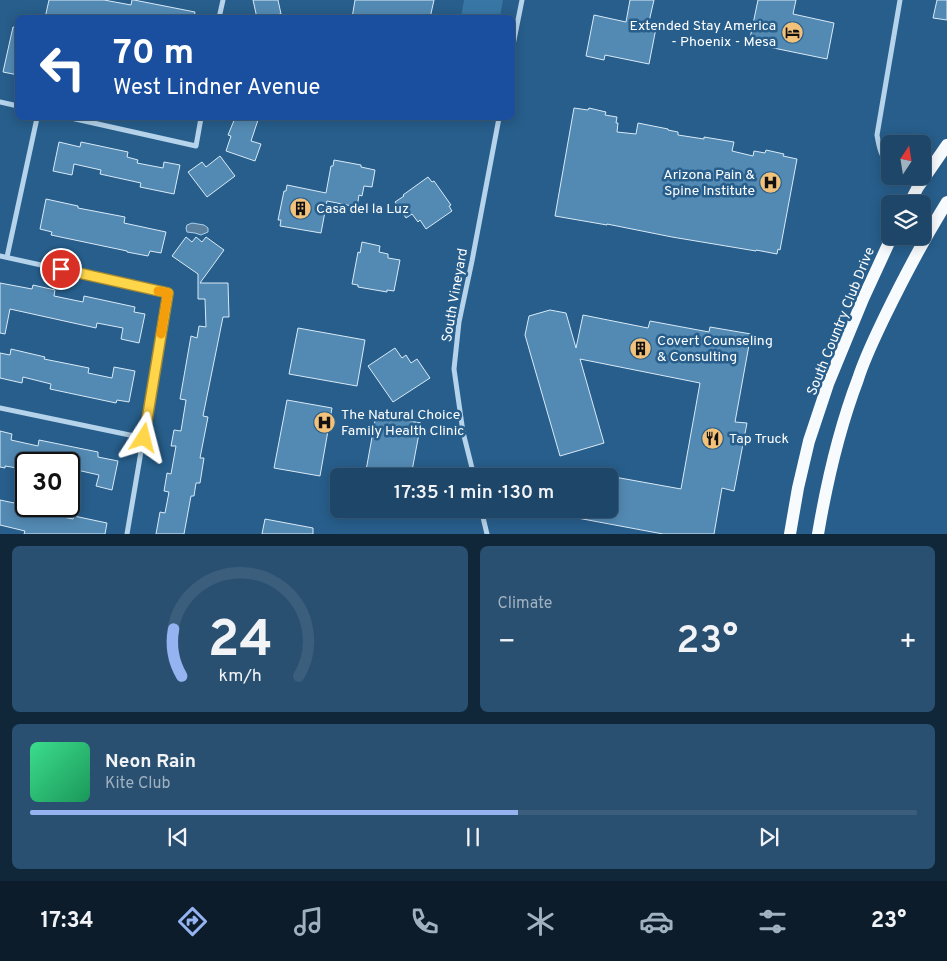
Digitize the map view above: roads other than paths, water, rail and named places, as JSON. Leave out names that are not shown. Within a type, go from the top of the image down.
[{"type":"main road","points":[[914,195],[947,145]]},
{"type":"main road","points":[[818,534],[834,457],[858,378],[872,343],[911,263],[947,202]]},
{"type":"main road","name":"South Country Club Drive","points":[[790,534],[809,442],[828,384],[888,245]]},
{"type":"street","points":[[220,15],[223,0]]},
{"type":"street","points":[[515,35],[522,0]]},
{"type":"street","points":[[881,152],[877,135],[900,0]]},
{"type":"street","points":[[0,102],[15,105]]},
{"type":"street","points":[[7,257],[37,120]]},
{"type":"street","points":[[80,120],[196,146],[202,120]]},
{"type":"street","name":"South Vineyard","points":[[472,468],[463,432],[454,369],[459,322],[499,120]]},
{"type":"street","points":[[0,256],[168,293],[127,534]]},
{"type":"street","points":[[0,408],[144,438]]},
{"type":"street","points":[[483,518],[487,534]]},
{"type":"place","name":"Extended Stay America - Phoenix - Mesa","points":[[792,33]]},
{"type":"place","name":"Arizona Pain & Spine Institute","points":[[771,182]]},
{"type":"place","name":"Casa del la Luz","points":[[300,208]]},
{"type":"place","name":"Covert Counseling & Consulting","points":[[641,348]]},
{"type":"place","name":"The Natural Choice Family Health Clinic","points":[[325,422]]},
{"type":"place","name":"Tap Truck","points":[[713,438]]}]
